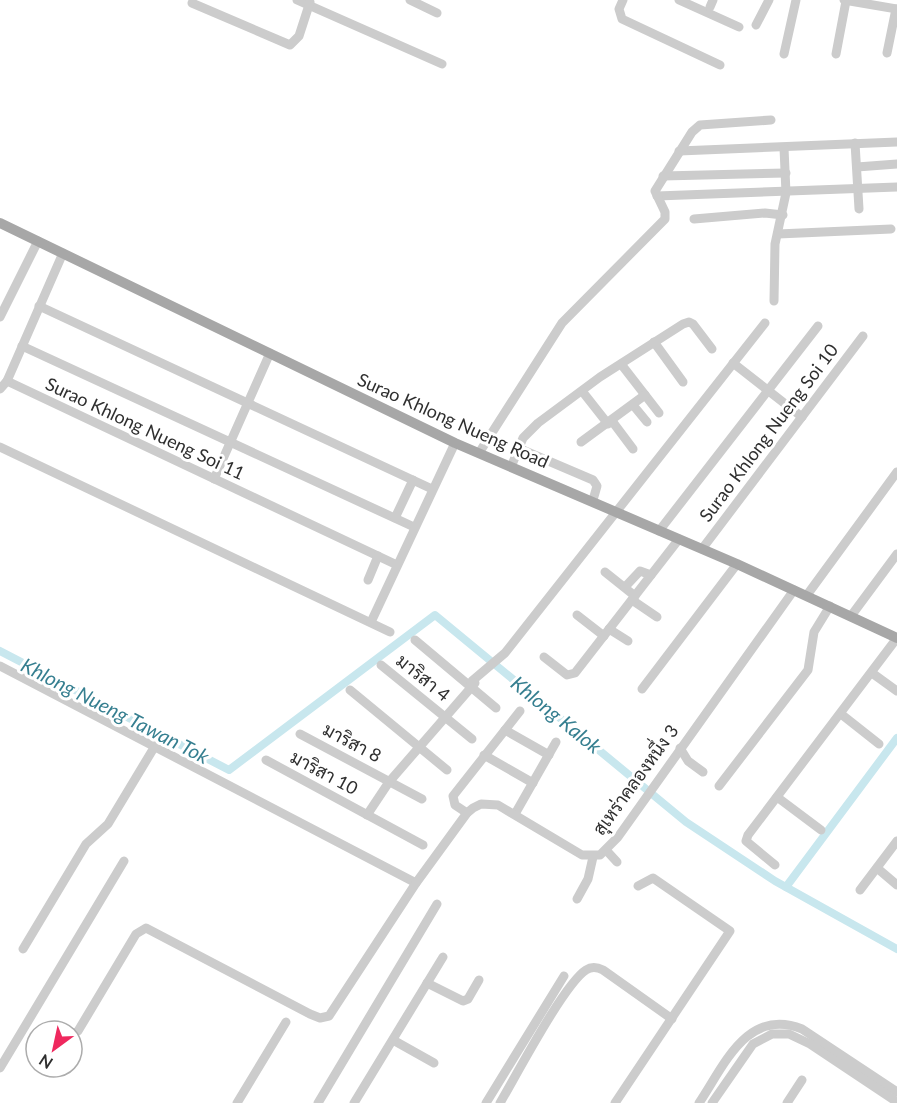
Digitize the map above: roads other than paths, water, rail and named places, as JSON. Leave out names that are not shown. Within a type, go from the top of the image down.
[{"type":"main road","name":"Surao Khlong Nueng Road","points":[[0,223],[454,443],[593,500],[807,595],[897,638]]},
{"type":"street","points":[[297,0],[310,3],[442,64]]},
{"type":"street","points":[[410,0],[437,13]]},
{"type":"street","points":[[624,0],[619,9],[622,19],[720,65]]},
{"type":"street","points":[[679,0],[739,27]]},
{"type":"street","points":[[756,25],[769,0]]},
{"type":"street","points":[[784,54],[796,0]]},
{"type":"street","points":[[836,54],[845,0],[875,2],[896,9],[887,53]]},
{"type":"street","points":[[192,3],[290,45],[299,36],[310,3]]},
{"type":"street","points":[[479,453],[562,323],[665,219],[665,212],[656,191],[679,151],[700,125],[771,120]]},
{"type":"street","points":[[679,151],[897,142]]},
{"type":"street","points":[[855,143],[859,209]]},
{"type":"street","points":[[774,301],[774,263],[786,193],[784,148]]},
{"type":"street","points":[[857,167],[897,164]]},
{"type":"street","points":[[663,176],[786,173]]},
{"type":"street","points":[[657,196],[786,193],[897,187]]},
{"type":"street","points":[[694,219],[765,213],[783,215]]},
{"type":"street","points":[[778,234],[891,229]]},
{"type":"street","points":[[0,317],[38,241]]},
{"type":"street","points":[[0,389],[7,381],[63,253]]},
{"type":"street","points":[[39,306],[432,489]]},
{"type":"street","points":[[511,467],[527,432],[582,390],[654,342],[689,322],[712,349]]},
{"type":"street","points":[[367,814],[389,782],[470,687],[472,681],[498,662],[765,323]]},
{"type":"street","points":[[659,531],[818,326]]},
{"type":"street","name":"Surao Khlong Nueng Soi 10","points":[[702,549],[864,336]]},
{"type":"street","points":[[654,342],[684,382]]},
{"type":"street","points":[[22,346],[414,527]]},
{"type":"street","points":[[214,479],[270,354]]},
{"type":"street","points":[[733,363],[802,417]]},
{"type":"street","points":[[621,364],[659,413]]},
{"type":"street","name":"Surao Khlong Nueng Soi 11","points":[[7,381],[397,565]]},
{"type":"street","points":[[582,390],[633,448]]},
{"type":"street","points":[[581,442],[610,423],[645,395]]},
{"type":"street","points":[[633,405],[647,422]]},
{"type":"street","points":[[370,622],[454,443]]},
{"type":"street","points":[[0,447],[390,632]]},
{"type":"street","points":[[518,448],[593,480],[597,486],[593,500]]},
{"type":"street","points":[[807,595],[897,472]]},
{"type":"street","points":[[395,518],[413,480]]},
{"type":"street","points":[[405,498],[424,506]]},
{"type":"street","points":[[544,657],[572,675],[679,539]]},
{"type":"street","points":[[851,616],[897,554]]},
{"type":"street","points":[[368,580],[378,556]]},
{"type":"street","points":[[642,688],[737,564]]},
{"type":"street","points":[[625,587],[640,571],[651,575]]},
{"type":"street","points":[[605,572],[657,617]]},
{"type":"street","name":"สุเหร่าคลองหนึ่ง 3","points":[[466,813],[481,804],[490,803],[514,814],[582,855],[593,857],[606,850],[649,795],[680,748],[794,590]]},
{"type":"street","points":[[719,786],[808,670],[814,632],[830,606]]},
{"type":"street","points":[[576,615],[628,641]]},
{"type":"street","points":[[775,865],[746,841],[897,638]]},
{"type":"street","points":[[415,640],[496,708]]},
{"type":"street","name":"มาริสา 4","points":[[381,665],[472,739]]},
{"type":"street","points":[[0,666],[417,883]]},
{"type":"street","points":[[872,673],[897,691]]},
{"type":"street","points":[[350,690],[447,770]]},
{"type":"street","points":[[84,1020],[136,934],[146,928],[310,1014],[320,1018],[329,1016],[466,813],[455,805],[453,796],[520,711]]},
{"type":"street","points":[[841,714],[879,744]]},
{"type":"street","points":[[505,729],[549,755]]},
{"type":"street","name":"มาริสา 8","points":[[300,734],[422,799]]},
{"type":"street","points":[[514,814],[556,742]]},
{"type":"street","points":[[24,949],[86,844],[108,824],[155,746]]},
{"type":"street","points":[[680,748],[688,761],[703,772]]},
{"type":"street","points":[[484,755],[533,783]]},
{"type":"street","name":"มาริสา 10","points":[[266,760],[423,845]]},
{"type":"street","points":[[777,797],[821,830]]},
{"type":"street","points":[[860,890],[897,841]]},
{"type":"street","points":[[606,850],[617,862]]},
{"type":"street","points":[[577,899],[588,879],[593,857]]},
{"type":"street","points":[[0,1068],[124,861]]},
{"type":"street","points":[[877,868],[897,885]]},
{"type":"street","points":[[615,1103],[730,931],[653,878],[638,886]]},
{"type":"street","points":[[318,1103],[437,904]]},
{"type":"street","points":[[367,1103],[356,1100],[443,957]]},
{"type":"street","points":[[500,1103],[571,985],[588,968],[596,967],[603,970],[672,1019]]},
{"type":"street","points":[[486,1103],[564,976]]},
{"type":"street","points":[[427,983],[463,1001],[468,999],[479,980]]},
{"type":"street","points":[[237,1103],[285,1022]]},
{"type":"street","points":[[699,1103],[744,1037],[768,1025],[789,1024],[802,1029],[897,1092]]},
{"type":"street","points":[[712,1103],[753,1044],[772,1034],[789,1034],[810,1044],[897,1102]]},
{"type":"street","points":[[393,1040],[434,1063]]},
{"type":"street","points":[[0,1046],[10,1052]]},
{"type":"street","points":[[787,1103],[802,1080]]},
{"type":"waterway","name":"Khlong Kalok","points":[[0,651],[229,770],[435,615],[686,822],[775,881],[897,949]]},
{"type":"waterway","points":[[786,887],[897,738]]},
{"type":"water label","name":"Khlong Nueng Tawan Tok","points":[[115,711]]}]
